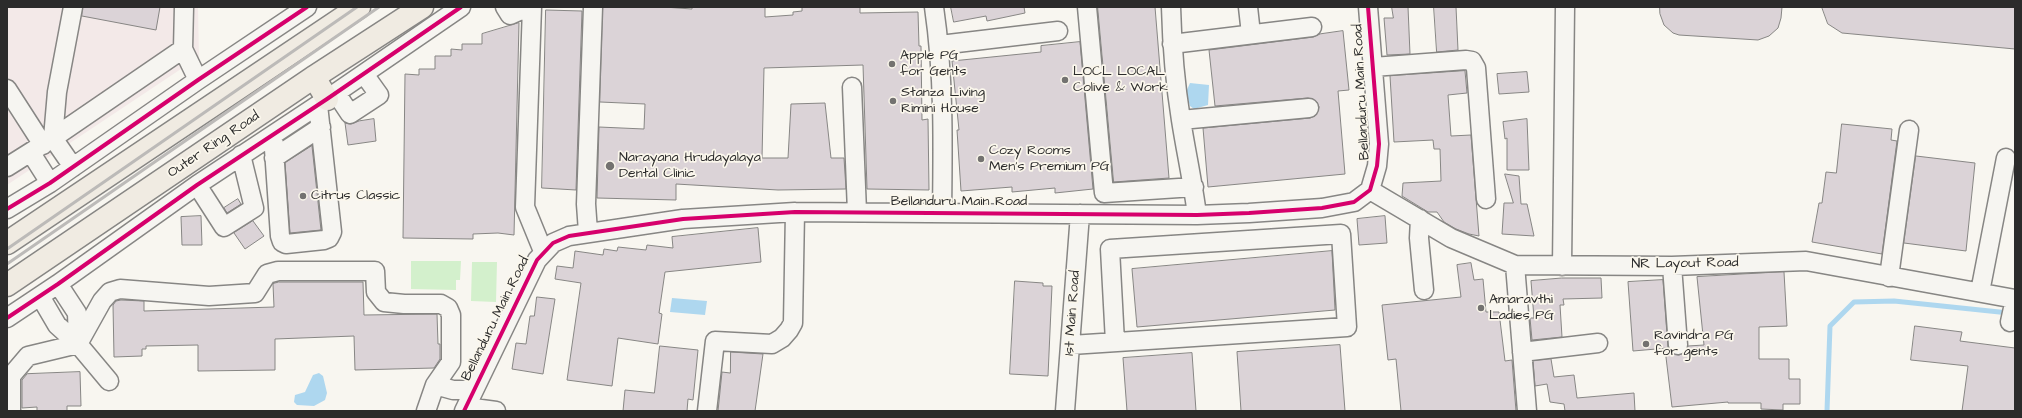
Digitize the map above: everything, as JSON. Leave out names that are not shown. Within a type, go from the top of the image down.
[{"type":"highway","points":[[7,243],[359,7]]},
{"type":"highway","name":"Outer Ring Road","points":[[7,286],[314,77],[422,7]]},
{"type":"highway","points":[[314,77],[327,99]]},
{"type":"street","points":[[42,145],[57,92],[73,7]]},
{"type":"street","points":[[184,7],[183,49],[198,80]]},
{"type":"street","points":[[7,209],[50,183],[198,80],[307,7]]},
{"type":"street","points":[[7,318],[58,284],[197,185],[327,99],[461,7]]},
{"type":"street","points":[[505,7],[510,15],[528,7]]},
{"type":"street","points":[[532,7],[525,207],[543,251]]},
{"type":"street","points":[[588,232],[586,204],[593,7]]},
{"type":"street","points":[[934,7],[940,45],[943,132],[942,212]]},
{"type":"street","points":[[1087,7],[1104,193],[1194,187]]},
{"type":"street","points":[[1171,7],[1172,44],[1181,120],[1194,187],[1196,215]]},
{"type":"street","points":[[1248,7],[1251,34]]},
{"type":"street","name":"Bellanduru Main Road","points":[[465,409],[473,390],[543,251],[553,243],[569,236],[683,219],[795,212],[1196,215],[1322,208],[1354,202],[1370,190],[1377,166],[1379,144],[1368,7]]},
{"type":"street","points":[[1562,266],[1565,7]]},
{"type":"street","points":[[1172,44],[1312,27]]},
{"type":"street","points":[[940,45],[1058,31]]},
{"type":"street","points":[[7,167],[42,145],[183,49]]},
{"type":"street","points":[[1373,68],[1466,60],[1472,61],[1476,68],[1486,199]]},
{"type":"street","points":[[327,99],[350,114],[379,95],[364,74]]},
{"type":"street","points":[[852,87],[857,212]]},
{"type":"street","points":[[7,90],[42,145],[50,183]]},
{"type":"street","points":[[272,135],[280,236],[282,242],[286,244],[324,240],[329,238],[332,232],[320,127],[327,99]]},
{"type":"street","points":[[1181,120],[1309,108]]},
{"type":"street","points":[[274,158],[320,127]]},
{"type":"street","points":[[1890,277],[1909,130]]},
{"type":"street","points":[[42,145],[73,167]]},
{"type":"street","points":[[197,185],[224,227],[254,208],[241,155]]},
{"type":"street","points":[[1980,292],[2006,158]]},
{"type":"street","name":"NR Layout Road","points":[[1370,190],[1451,238],[1515,265],[1672,266],[1806,261],[1980,292],[2013,307]]},
{"type":"street","points":[[706,411],[715,342],[772,344],[782,338],[793,323],[795,212]]},
{"type":"street","points":[[1248,213],[1251,240]]},
{"type":"street","name":"1st Main Road","points":[[1065,411],[1080,214]]},
{"type":"street","points":[[1420,219],[1419,238],[1424,290]]},
{"type":"street","points":[[1071,345],[1347,327],[1341,234],[1110,250],[1116,342]]},
{"type":"street","points":[[1515,265],[1527,411]]},
{"type":"street","points":[[1672,266],[1678,345]]},
{"type":"street","points":[[12,411],[11,376],[28,356],[78,344],[102,301],[110,292],[120,289],[209,296],[255,293],[267,274],[278,271],[375,271],[376,292],[384,302],[404,304],[441,304],[448,308],[451,315],[450,362],[435,385],[426,411]]},
{"type":"street","points":[[58,284],[77,313],[78,344]]},
{"type":"street","points":[[40,296],[57,325],[78,344],[109,381]]},
{"type":"street","points":[[1522,352],[1598,343]]},
{"type":"street","points":[[435,385],[453,390],[473,390]]},
{"type":"street","points":[[465,409],[496,411]]},
{"type":"shaded area","points":[[7,7],[198,7],[199,57],[7,185]]},
{"type":"green space","points":[[411,261],[461,261],[460,280],[456,280],[456,290],[411,289]]},
{"type":"green space","points":[[472,262],[497,262],[496,302],[471,301]]},
{"type":"water","points":[[1190,83],[1209,85],[1208,105],[1194,109],[1190,106],[1186,92]]},
{"type":"water","points":[[672,298],[707,301],[705,315],[670,312]]},
{"type":"water","points":[[319,373],[323,376],[327,393],[325,400],[314,406],[297,405],[294,402],[295,395],[305,392],[313,375]]},
{"type":"building","points":[[83,7],[160,7],[156,30],[82,16]]},
{"type":"building","points":[[603,7],[664,7],[692,9],[692,7],[765,7],[765,17],[793,15],[793,12],[802,11],[802,7],[860,7],[860,13],[918,12],[919,46],[921,46],[922,120],[928,119],[929,190],[867,189],[863,65],[764,68],[762,158],[788,158],[791,104],[825,103],[831,158],[844,158],[846,189],[778,190],[676,184],[676,200],[597,198],[599,127],[644,129],[645,104],[600,102]]},
{"type":"building","points":[[951,7],[1024,7],[1025,13],[987,21],[986,16],[954,22]]},
{"type":"building","points":[[1098,7],[1155,7],[1169,178],[1114,182]]},
{"type":"building","points":[[1392,7],[1408,7],[1410,54],[1387,55],[1384,18],[1393,18]]},
{"type":"building","points":[[1434,7],[1456,7],[1458,50],[1437,52]]},
{"type":"building","points":[[1660,7],[1782,7],[1778,28],[1769,36],[1758,40],[1679,35],[1673,33],[1664,25],[1660,14]]},
{"type":"building","points":[[1822,7],[2015,7],[2015,49],[1842,33],[1828,24]]},
{"type":"building","points":[[546,10],[582,11],[576,190],[542,188]]},
{"type":"building","points":[[519,23],[514,235],[498,233],[473,234],[473,239],[403,238],[405,74],[419,75],[419,69],[435,69],[435,56],[451,56],[451,49],[462,50],[462,44],[482,44],[482,34]]},
{"type":"building","points":[[1343,31],[1349,90],[1338,91],[1345,174],[1208,187],[1203,128],[1310,118],[1315,116],[1319,107],[1317,102],[1308,98],[1215,106],[1209,50],[1313,37],[1320,34]]},
{"type":"building","points":[[1080,42],[1093,189],[1055,193],[1055,188],[1012,192],[1012,187],[961,191],[957,130],[959,130],[952,61],[1041,52],[1041,46]]},
{"type":"building","points":[[1465,71],[1467,93],[1448,95],[1451,136],[1471,135],[1479,236],[1456,229],[1444,222],[1437,212],[1428,212],[1402,196],[1403,183],[1441,181],[1440,149],[1434,149],[1433,140],[1394,142],[1390,76]]},
{"type":"building","points":[[1527,72],[1529,92],[1499,94],[1497,74]]},
{"type":"building","points":[[374,119],[376,141],[348,145],[345,123],[351,124],[359,121]]},
{"type":"building","points":[[1527,119],[1529,170],[1507,170],[1507,138],[1505,139],[1503,122]]},
{"type":"building","points":[[1842,124],[1892,129],[1891,140],[1897,141],[1882,254],[1812,242],[1819,203],[1822,203],[1826,172],[1836,173]]},
{"type":"building","name":"Citrus Classic","points":[[312,146],[321,230],[290,233],[285,163]]},
{"type":"building","points":[[1916,156],[1975,163],[1966,251],[1904,243]]},
{"type":"building","points":[[1505,174],[1519,176],[1521,204],[1527,204],[1534,236],[1502,234],[1504,203],[1513,203]]},
{"type":"building","points":[[238,199],[241,204],[227,213],[224,208]]},
{"type":"building","points":[[201,216],[202,245],[182,245],[181,217]]},
{"type":"building","points":[[1385,216],[1387,243],[1359,245],[1357,219]]},
{"type":"building","points":[[253,221],[264,236],[245,249],[234,233]]},
{"type":"building","points":[[758,228],[761,262],[665,272],[659,313],[662,314],[658,344],[618,338],[612,386],[567,380],[581,283],[555,279],[557,266],[573,268],[575,251],[603,255],[604,249],[617,251],[618,247],[646,250],[647,245],[673,248],[672,237]]},
{"type":"building","points":[[1332,251],[1335,310],[1137,327],[1132,269]]},
{"type":"building","points":[[1471,263],[1474,280],[1483,279],[1486,312],[1499,312],[1505,361],[1512,360],[1516,411],[1401,411],[1396,359],[1388,360],[1382,305],[1461,297],[1457,265]]},
{"type":"building","points":[[1784,272],[1787,326],[1759,327],[1759,359],[1789,359],[1789,379],[1800,379],[1800,404],[1783,404],[1783,410],[1761,409],[1761,403],[1728,402],[1672,407],[1665,349],[1668,348],[1673,354],[1679,355],[1684,353],[1688,346],[1704,345],[1697,277]]},
{"type":"building","points":[[1562,278],[1601,278],[1602,298],[1563,299],[1564,305],[1560,305],[1562,337],[1532,340],[1530,318],[1534,318],[1531,281]]},
{"type":"building","points":[[1663,280],[1668,348],[1633,351],[1628,282]]},
{"type":"building","points":[[1015,281],[1043,283],[1043,286],[1052,286],[1048,376],[1010,374]]},
{"type":"building","points":[[279,282],[363,282],[364,315],[437,314],[440,359],[434,368],[355,370],[354,336],[275,339],[275,370],[198,371],[198,345],[146,346],[146,349],[142,349],[142,356],[114,357],[113,305],[116,301],[144,301],[144,311],[274,307],[273,284]]},
{"type":"building","points":[[537,297],[555,299],[543,374],[512,369],[516,343],[526,344],[530,316],[534,316]]},
{"type":"building","points":[[1915,326],[1962,332],[1960,341],[2015,348],[2015,411],[1962,411],[1968,366],[1911,360]]},
{"type":"building","points":[[1340,345],[1345,411],[1241,411],[1237,352]]},
{"type":"building","points":[[660,346],[698,350],[693,400],[688,399],[687,411],[623,411],[625,390],[654,393]]},
{"type":"building","points":[[731,352],[763,354],[755,411],[718,411],[722,372],[730,373]]},
{"type":"building","points":[[1192,353],[1196,411],[1127,411],[1123,358]]},
{"type":"building","points":[[1551,359],[1554,377],[1574,375],[1577,398],[1634,393],[1635,411],[1565,411],[1564,404],[1550,402],[1547,384],[1535,386],[1533,361]]},
{"type":"building","points":[[80,372],[81,406],[67,406],[67,411],[37,411],[37,407],[22,408],[22,380],[27,374]]},
{"type":"waterway","points":[[1827,411],[1830,326],[1854,302],[1894,301],[2009,313]]},
{"type":"railway","points":[[7,249],[357,7]]},
{"type":"railway","points":[[7,264],[379,7]]},
{"type":"cycle path","points":[[7,209],[50,183],[198,80],[307,7]]},
{"type":"cycle path","points":[[7,318],[58,284],[197,185],[327,99],[461,7]]},
{"type":"cycle path","points":[[464,411],[537,260],[553,243],[569,236],[683,219],[795,212],[1197,215],[1322,208],[1354,202],[1370,190],[1377,166],[1379,144],[1368,7]]},
{"type":"place","name":"Apple PG for Gents","points":[[892,64]]},
{"type":"place","name":"LOCL LOCAL Colive & Work","points":[[1065,80]]},
{"type":"place","name":"Stanza Living Rimini House","points":[[893,101]]},
{"type":"place","name":"Cozy Rooms Men's Premium PG","points":[[981,159]]},
{"type":"place","name":"Narayana Hrudayalaya Dental Clinic","points":[[610,166]]},
{"type":"place","name":"Citrus Classic","points":[[303,196]]},
{"type":"place","name":"Amaravthi Ladies PG","points":[[1481,308]]},
{"type":"place","name":"Ravindra PG for gents","points":[[1646,344]]}]
